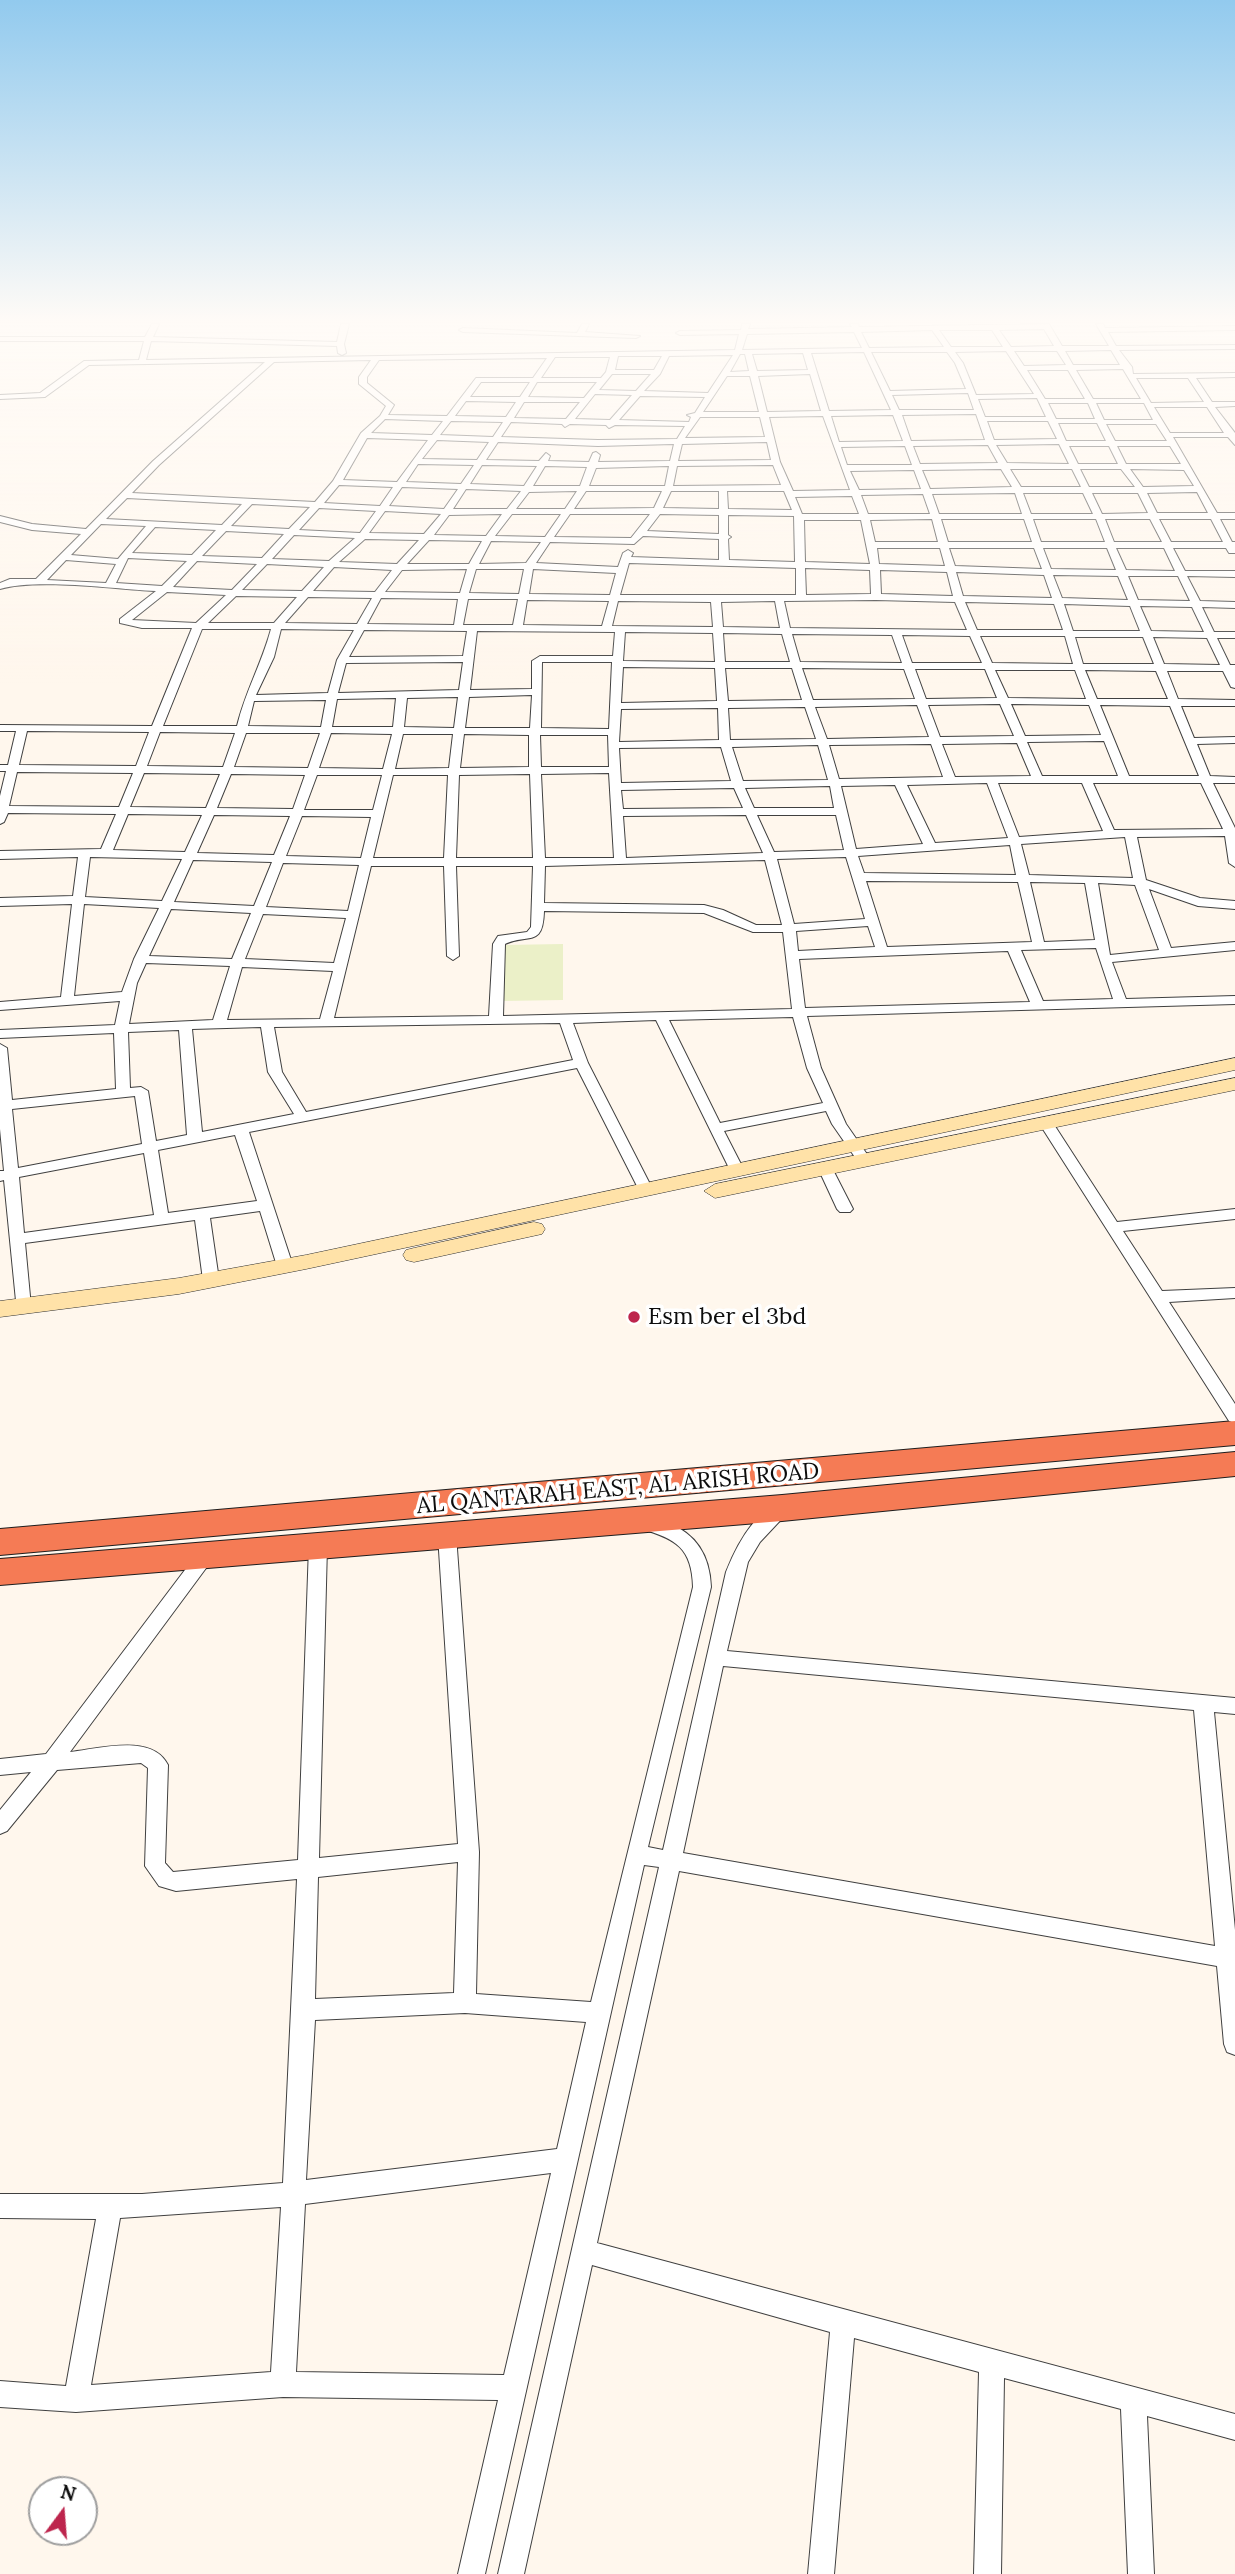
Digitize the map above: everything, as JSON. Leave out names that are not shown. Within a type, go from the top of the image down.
[{"type":"highway","name":"AL QANTARAH EAST, AL ARISH ROAD","points":[[0,1542],[1235,1433]]},
{"type":"highway","name":"AL QANTARAH EAST, AL ARISH ROAD","points":[[0,1572],[782,1508],[1235,1465]]},
{"type":"main road","points":[[0,1323],[285,1266],[430,1243],[825,1168],[858,1152],[1235,1064]]},
{"type":"main road","points":[[0,1310],[23,1307],[60,1309],[190,1299],[737,1170],[1045,1123],[1235,1084]]},
{"type":"street","points":[[39,582],[61,557],[177,444]]},
{"type":"street","points":[[106,853],[121,810],[157,731],[198,626],[234,593],[317,505],[337,482],[359,444]]},
{"type":"street","points":[[123,1091],[121,1027],[127,996],[140,959],[228,769],[249,698],[269,657],[277,626],[331,564],[363,536],[428,444]]},
{"type":"street","points":[[219,1024],[237,963],[297,814],[326,732],[342,660],[378,595],[446,512],[490,444]]},
{"type":"street","points":[[458,628],[472,567],[488,539],[528,489],[550,444]]},
{"type":"street","points":[[517,629],[529,566],[584,488],[594,465],[598,444]]},
{"type":"street","points":[[606,631],[623,565],[637,537],[657,511],[669,486],[678,444]]},
{"type":"street","points":[[771,444],[798,515],[801,598]]},
{"type":"street","points":[[867,444],[836,445],[857,493],[874,545],[877,567],[876,597]]},
{"type":"street","points":[[907,444],[936,517],[959,599],[991,665],[1038,779]]},
{"type":"street","points":[[992,444],[1030,516],[1078,665],[1124,778]]},
{"type":"street","points":[[1064,444],[1099,516],[1206,780],[1233,832],[1235,863]]},
{"type":"street","points":[[1112,444],[1155,515],[1211,635],[1231,668],[1235,685]]},
{"type":"street","points":[[1173,444],[1232,545],[1235,556]]},
{"type":"street","points":[[416,461],[594,465],[776,462]]},
{"type":"street","points":[[844,468],[1187,467]]},
{"type":"street","points":[[337,482],[528,489],[723,487],[857,493],[1200,489]]},
{"type":"street","points":[[723,487],[726,537],[724,563]]},
{"type":"street","points":[[127,495],[446,512],[657,511],[863,518],[1235,516]]},
{"type":"street","points":[[250,502],[220,529],[166,589],[124,621],[198,626],[1235,635]]},
{"type":"street","points":[[0,519],[32,527],[88,532]]},
{"type":"street","points":[[100,521],[426,538],[546,540],[726,537]]},
{"type":"street","points":[[110,585],[123,558],[153,524]]},
{"type":"street","points":[[874,545],[1232,545]]},
{"type":"street","points":[[61,557],[192,558],[399,567],[724,563],[1121,574],[1235,574]]},
{"type":"street","points":[[0,586],[10,582],[39,582],[234,593],[716,599],[876,597],[1235,605]]},
{"type":"street","points":[[779,598],[784,632],[836,783],[851,853],[882,951]]},
{"type":"street","points":[[716,599],[725,742],[738,785],[771,858],[789,927],[799,1013],[814,1068],[830,1106],[858,1152]]},
{"type":"street","points":[[453,956],[448,862],[453,772],[472,629]]},
{"type":"street","points":[[620,631],[613,732],[620,862]]},
{"type":"street","points":[[896,632],[950,780]]},
{"type":"street","points":[[342,660],[468,659]]},
{"type":"street","points":[[496,1020],[499,944],[502,939],[535,933],[540,833],[535,732],[537,661],[540,659],[720,665],[1159,665],[1231,668]]},
{"type":"street","points":[[249,698],[333,694],[537,692]]},
{"type":"street","points":[[326,1023],[398,732],[402,694]]},
{"type":"street","points":[[614,706],[1004,701],[1235,703]]},
{"type":"street","points":[[0,728],[241,732],[613,732]]},
{"type":"street","points":[[22,728],[6,768],[1,813],[121,810],[378,814]]},
{"type":"street","points":[[613,745],[1108,738]]},
{"type":"street","points":[[1191,741],[1235,740]]},
{"type":"street","points":[[6,768],[388,772],[614,770]]},
{"type":"street","points":[[615,787],[1124,778],[1235,780]]},
{"type":"street","points":[[1086,779],[1110,834]]},
{"type":"street","points":[[991,780],[1015,842],[1040,946]]},
{"type":"street","points":[[898,781],[931,848]]},
{"type":"street","points":[[617,813],[841,811]]},
{"type":"street","points":[[0,855],[106,853],[187,858],[364,862],[620,862],[771,858],[1110,834],[1233,832]]},
{"type":"street","points":[[1130,834],[1140,882],[1167,954]]},
{"type":"street","points":[[67,999],[84,854]]},
{"type":"street","points":[[858,877],[1091,878],[1140,882],[1198,901],[1235,905]]},
{"type":"street","points":[[1091,878],[1104,959],[1121,1004]]},
{"type":"street","points":[[0,902],[79,900],[258,912],[352,915]]},
{"type":"street","points":[[538,906],[704,909],[724,912],[753,929],[871,922]]},
{"type":"street","points":[[794,955],[1102,944]]},
{"type":"street","points":[[1104,959],[1235,946]]},
{"type":"street","points":[[1013,947],[1038,1006]]},
{"type":"street","points":[[140,959],[339,967]]},
{"type":"street","points":[[0,1006],[127,996]]},
{"type":"street","points":[[0,1034],[219,1024],[565,1019],[1235,1000]]},
{"type":"street","points":[[660,1016],[737,1170]]},
{"type":"street","points":[[565,1019],[581,1063],[646,1190]]},
{"type":"street","points":[[267,1023],[275,1072],[303,1118]]},
{"type":"street","points":[[185,1025],[195,1140]]},
{"type":"street","points":[[0,1048],[7,1105],[6,1175],[17,1240],[23,1307]]},
{"type":"street","points":[[6,1175],[581,1063]]},
{"type":"street","points":[[7,1105],[137,1089],[142,1092],[148,1149],[162,1220]]},
{"type":"street","points":[[715,1128],[830,1106]]},
{"type":"street","points":[[1045,1123],[1235,1417]]},
{"type":"street","points":[[241,1130],[285,1266]]},
{"type":"street","points":[[825,1168],[845,1209]]},
{"type":"street","points":[[17,1240],[266,1205]]},
{"type":"street","points":[[1114,1227],[1235,1214]]},
{"type":"street","points":[[202,1215],[211,1280]]},
{"type":"street","points":[[1159,1297],[1235,1293]]},
{"type":"street","points":[[511,2574],[742,1551],[753,1535],[782,1508]]},
{"type":"street","points":[[471,2574],[636,1854],[702,1587],[703,1570],[696,1551],[673,1532],[629,1520]]},
{"type":"street","points":[[447,1535],[469,1852],[465,2003]]},
{"type":"street","points":[[283,2384],[304,2010],[318,1546]]},
{"type":"street","points":[[0,1825],[52,1761],[206,1555]]},
{"type":"street","points":[[716,1658],[1235,1706]]},
{"type":"street","points":[[1203,1703],[1235,2043]]},
{"type":"street","points":[[0,1767],[134,1754],[153,1759],[158,1765],[155,1866],[166,1879],[176,1882],[213,1880],[310,1866],[469,1852]]},
{"type":"street","points":[[636,1854],[1225,1958]]},
{"type":"street","points":[[304,2010],[465,2003],[599,2014]]},
{"type":"street","points":[[0,2206],[110,2209],[294,2192],[566,2160]]},
{"type":"street","points":[[76,2399],[110,2209]]},
{"type":"street","points":[[583,2251],[1235,2427]]},
{"type":"street","points":[[821,2574],[843,2323]]},
{"type":"street","points":[[988,2574],[992,2363]]},
{"type":"street","points":[[0,2394],[76,2399],[283,2384],[514,2388]]},
{"type":"street","points":[[1133,2400],[1141,2574]]},
{"type":"green space","points":[[563,944],[563,1000],[501,1001],[504,945]]},
{"type":"place","name":"Esm ber el 3bd","points":[[634,1317]]}]
